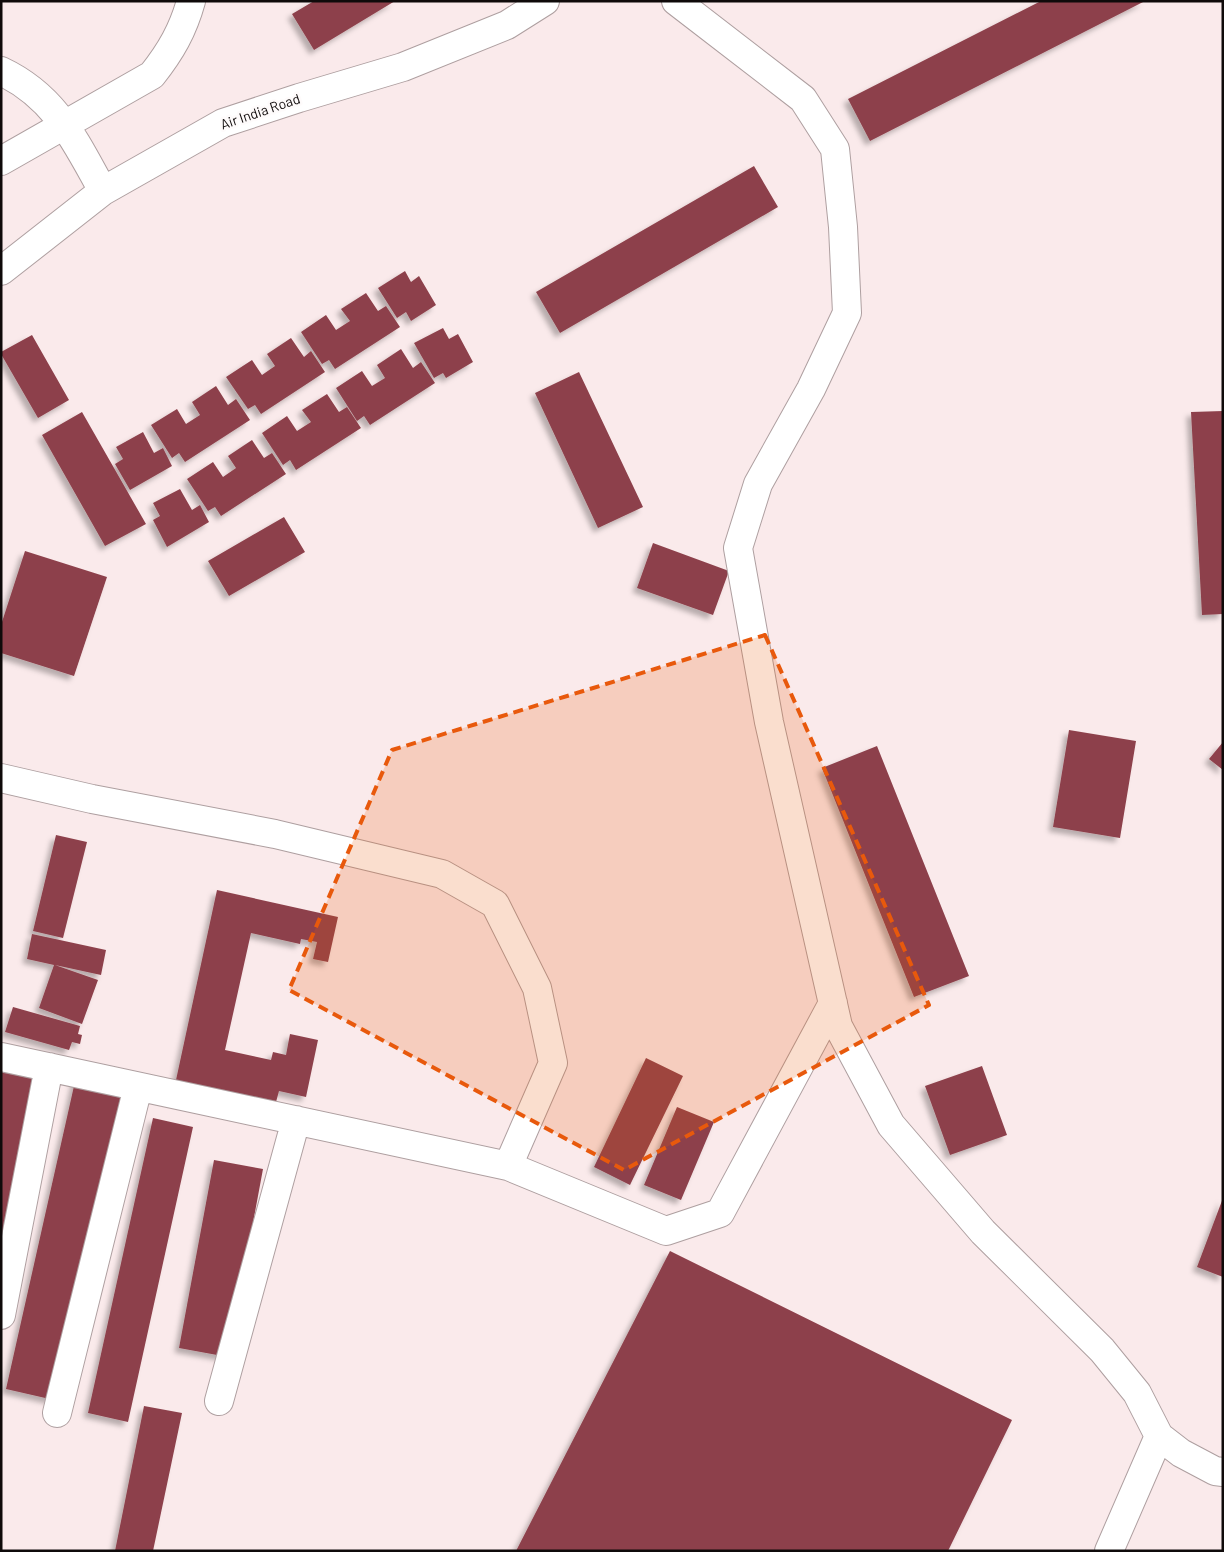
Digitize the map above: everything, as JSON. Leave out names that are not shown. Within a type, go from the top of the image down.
[{"type":"street","points":[[1,161],[138,85],[152,75],[168,55],[184,23],[191,1]]},
{"type":"street","name":"Air India Road","points":[[1,271],[103,191],[223,123],[403,67],[507,25],[545,1]]},
{"type":"street","points":[[676,1],[803,99],[835,149],[843,227],[847,313],[811,389],[758,484],[738,548],[769,722],[838,1026],[891,1125],[983,1232],[1102,1350],[1136,1393],[1159,1436],[1181,1453],[1215,1471],[1223,1472]]},
{"type":"street","points":[[1,71],[21,80],[46,101],[65,124],[103,191]]},
{"type":"street","points":[[1,778],[92,799],[275,834],[442,874],[495,904],[537,988],[553,1064],[508,1166]]},
{"type":"street","points":[[1,1057],[508,1166],[666,1231],[720,1213],[833,1003]]},
{"type":"street","points":[[1,1315],[49,1068]]},
{"type":"street","points":[[57,1413],[138,1087]]},
{"type":"street","points":[[219,1401],[296,1120]]},
{"type":"street","points":[[1109,1551],[1159,1436]]},
{"type":"highlighted area","points":[[765,635],[929,1005],[624,1170],[289,990],[392,750]]},
{"type":"building","points":[[314,1],[395,1],[314,50],[292,14]]},
{"type":"building","points":[[1041,1],[1145,1],[870,141],[848,99]]},
{"type":"building","points":[[754,166],[778,207],[560,333],[536,292]]},
{"type":"building","points":[[405,271],[411,282],[419,276],[436,305],[411,321],[406,312],[397,318],[378,288]]},
{"type":"building","points":[[366,293],[378,311],[386,306],[400,327],[335,369],[329,360],[322,364],[301,332],[326,315],[336,330],[350,321],[341,309]]},
{"type":"building","points":[[443,328],[449,339],[458,334],[473,362],[446,378],[443,373],[434,378],[414,343]]},
{"type":"building","points":[[32,335],[69,400],[38,418],[1,354],[1,352]]},
{"type":"building","points":[[291,338],[304,357],[311,351],[325,372],[261,414],[255,405],[248,409],[226,377],[252,360],[262,375],[275,366],[267,354]]},
{"type":"building","points":[[401,349],[413,368],[421,362],[435,383],[370,425],[364,416],[357,421],[336,388],[362,371],[372,386],[385,378],[377,365]]},
{"type":"building","points":[[579,372],[643,507],[598,528],[535,393]]},
{"type":"building","points":[[216,386],[228,405],[236,399],[250,420],[185,462],[179,453],[172,458],[151,425],[177,409],[186,424],[200,415],[192,402]]},
{"type":"building","points":[[327,394],[339,412],[347,407],[361,428],[296,470],[290,460],[283,465],[262,433],[287,416],[297,431],[311,422],[302,410]]},
{"type":"building","points":[[1223,411],[1223,614],[1202,615],[1191,412]]},
{"type":"building","points":[[82,412],[146,524],[105,546],[42,435]]},
{"type":"building","points":[[143,432],[154,453],[163,448],[172,466],[130,490],[115,464],[123,459],[116,447]]},
{"type":"building","points":[[252,440],[264,458],[272,453],[286,474],[221,516],[215,507],[208,511],[187,479],[213,462],[223,477],[236,468],[228,456]]},
{"type":"building","points":[[180,489],[192,510],[200,505],[209,522],[167,547],[153,520],[160,516],[153,503]]},
{"type":"building","points":[[284,517],[305,552],[229,596],[208,561]]},
{"type":"building","points":[[653,543],[729,571],[713,615],[637,588]]},
{"type":"building","points":[[25,551],[107,577],[74,676],[1,653],[1,625]]},
{"type":"building","points":[[1069,730],[1136,741],[1120,838],[1053,827]]},
{"type":"building","points":[[1223,742],[1223,770],[1209,759]]},
{"type":"building","points":[[877,746],[969,976],[914,997],[822,768]]},
{"type":"building","points":[[56,835],[87,842],[63,938],[33,931]]},
{"type":"building","points":[[217,890],[338,917],[328,962],[313,959],[317,942],[301,939],[300,944],[251,933],[225,1050],[271,1060],[273,1052],[286,1055],[290,1034],[318,1040],[306,1097],[279,1091],[276,1102],[176,1080]]},
{"type":"building","points":[[32,934],[106,950],[101,975],[55,965],[98,980],[82,1024],[39,1008],[54,965],[27,959]]},
{"type":"building","points":[[13,1007],[80,1026],[78,1034],[82,1035],[80,1044],[72,1042],[69,1050],[5,1032]]},
{"type":"building","points":[[646,1058],[683,1076],[630,1185],[594,1167]]},
{"type":"building","points":[[982,1066],[1007,1135],[950,1155],[925,1086]]},
{"type":"building","points":[[1,1070],[41,1080],[2,1240],[1,1240]]},
{"type":"building","points":[[76,1077],[125,1088],[54,1400],[6,1389]]},
{"type":"building","points":[[677,1107],[714,1122],[681,1200],[644,1185]]},
{"type":"building","points":[[153,1118],[193,1127],[128,1422],[88,1413]]},
{"type":"building","points":[[214,1160],[263,1169],[228,1357],[179,1348]]},
{"type":"building","points":[[1223,1198],[1223,1277],[1197,1267]]},
{"type":"building","points":[[670,1251],[1012,1420],[948,1551],[516,1551]]},
{"type":"building","points":[[144,1406],[182,1413],[153,1551],[115,1551]]}]
